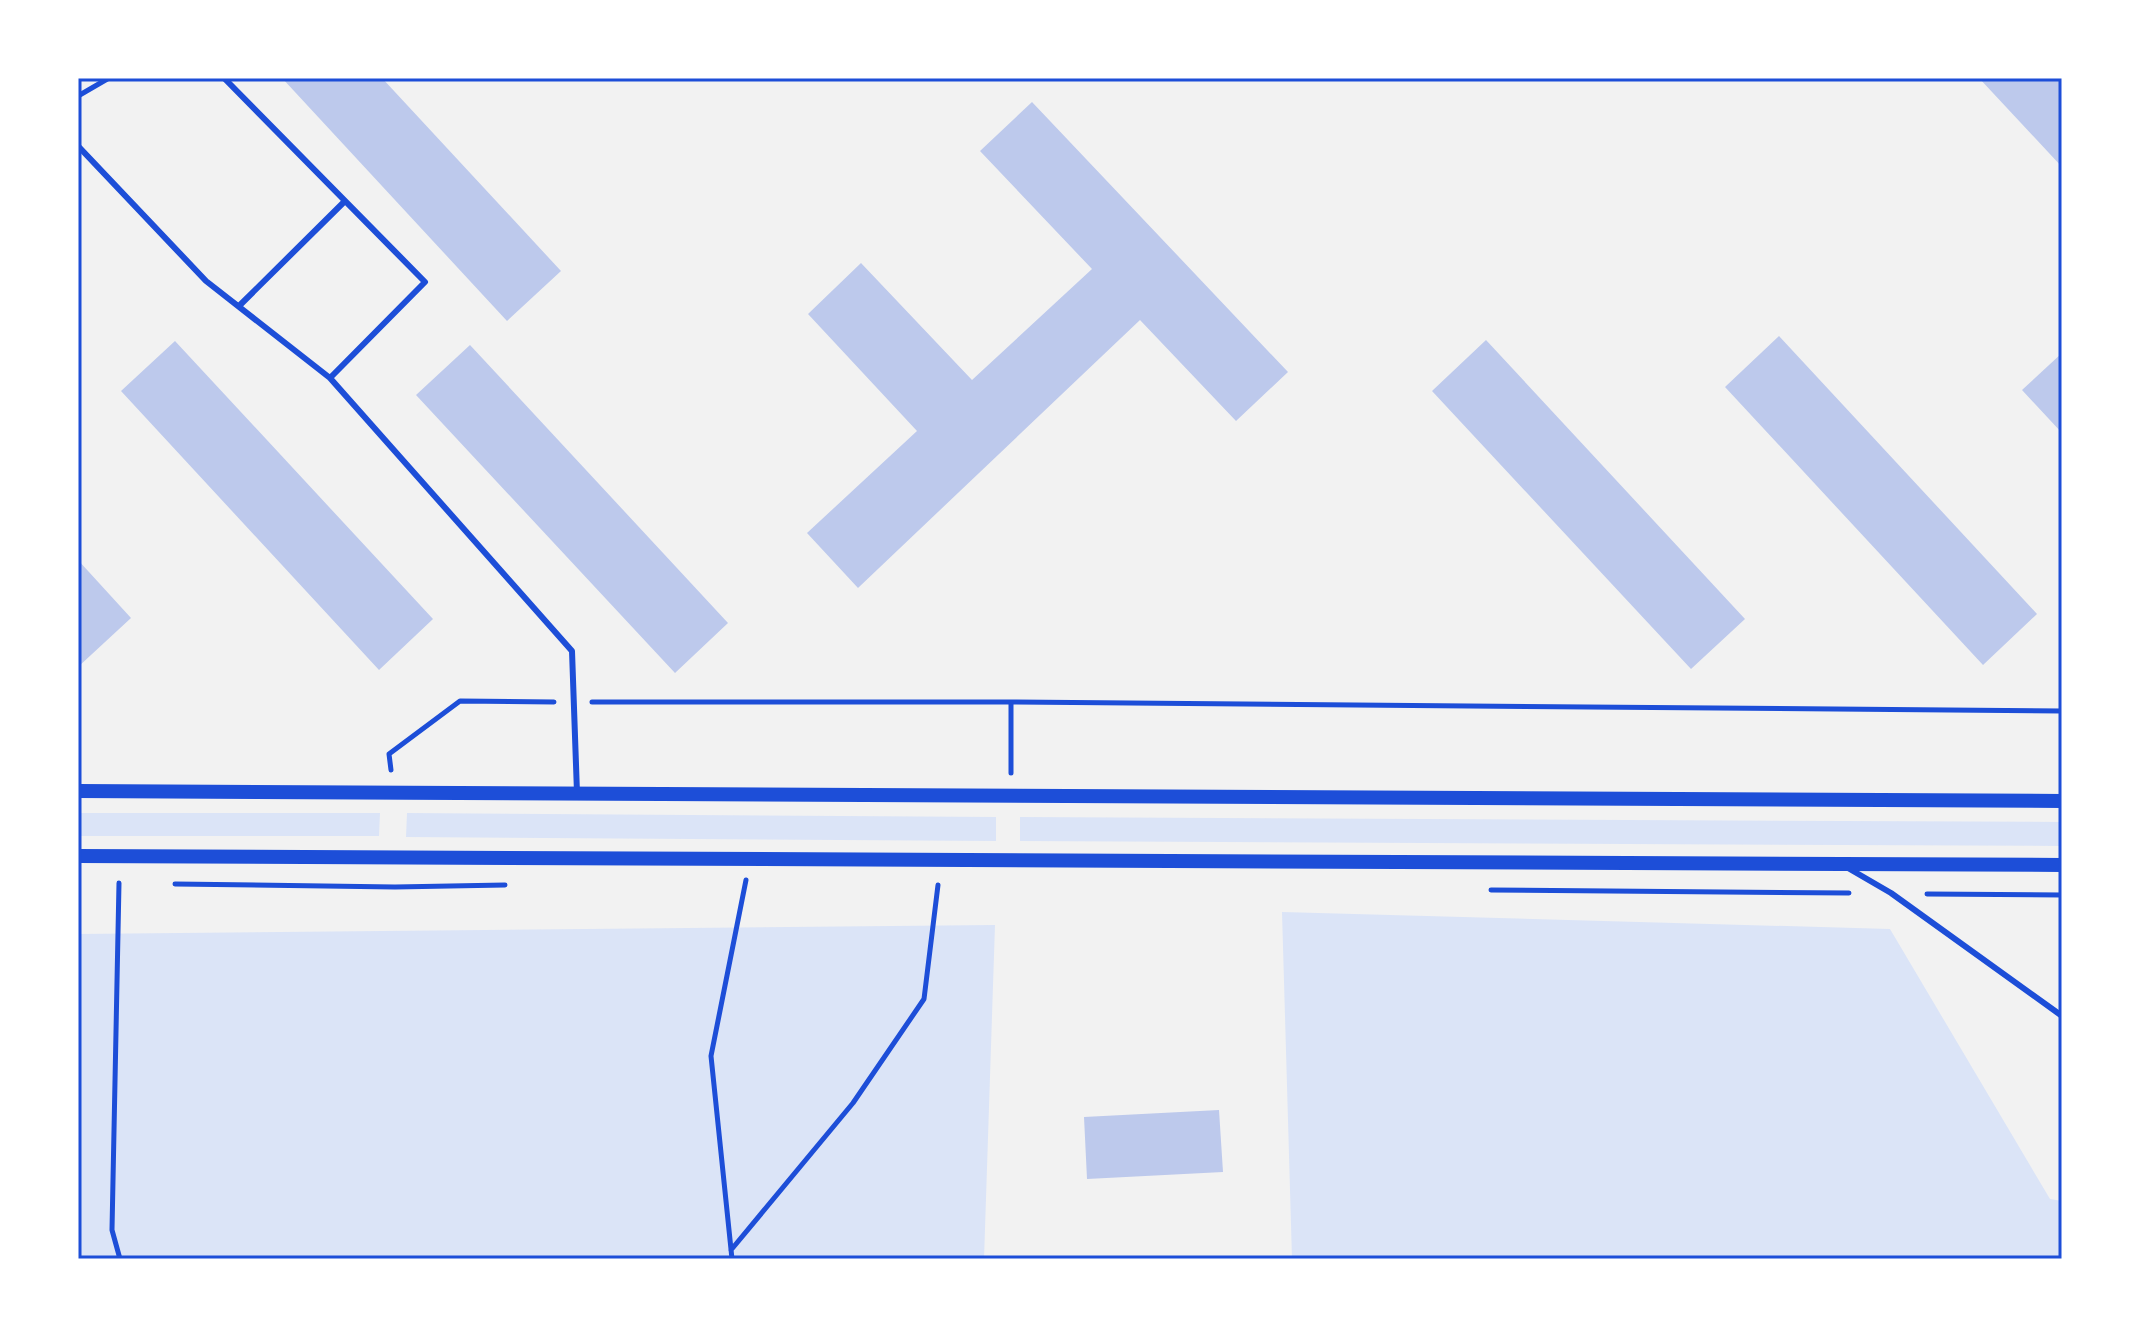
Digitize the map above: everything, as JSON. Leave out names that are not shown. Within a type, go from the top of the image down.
[{"type":"street","points":[[78,791],[2062,801]]},
{"type":"street","points":[[78,856],[2062,865]]},
{"type":"lane","points":[[224,78],[425,282],[330,378]]},
{"type":"lane","points":[[78,146],[206,281],[330,378],[572,651],[577,793]]},
{"type":"lane","points":[[239,306],[345,201]]},
{"type":"lane","points":[[1843,865],[1891,893],[2062,1016]]},
{"type":"path","points":[[78,96],[109,78]]},
{"type":"path","points":[[460,701],[1011,702],[2062,711]]},
{"type":"path","points":[[732,1259],[711,1056],[751,860]]},
{"type":"path","points":[[119,883],[112,1230],[120,1259]]},
{"type":"path","points":[[731,1250],[853,1103],[924,999],[938,885]]},
{"type":"shaded area","points":[[78,813],[380,813],[379,836],[78,836]]},
{"type":"shaded area","points":[[407,813],[996,817],[996,841],[406,837]]},
{"type":"shaded area","points":[[1020,817],[2062,822],[2062,846],[1020,841]]},
{"type":"shaded area","points":[[1282,912],[1890,929],[2050,1199],[2062,1201],[2062,1259],[1292,1259]]},
{"type":"shaded area","points":[[995,925],[984,1259],[78,1259],[78,934]]},
{"type":"building","points":[[282,78],[382,78],[561,271],[507,321]]},
{"type":"building","points":[[1979,78],[2062,78],[2062,167]]},
{"type":"building","points":[[1032,102],[1288,372],[1236,421],[1140,320],[858,588],[807,533],[917,431],[808,314],[861,263],[972,380],[1092,269],[980,151]]},
{"type":"building","points":[[1779,336],[2037,614],[1983,665],[1725,387]]},
{"type":"building","points":[[1486,340],[1745,619],[1691,669],[1432,391]]},
{"type":"building","points":[[175,341],[433,619],[379,670],[121,391]]},
{"type":"building","points":[[470,345],[728,623],[675,673],[416,395]]},
{"type":"building","points":[[2062,353],[2062,433],[2022,390]]},
{"type":"building","points":[[78,560],[131,618],[78,667]]},
{"type":"building","points":[[1219,1110],[1223,1172],[1087,1179],[1084,1117]]}]
